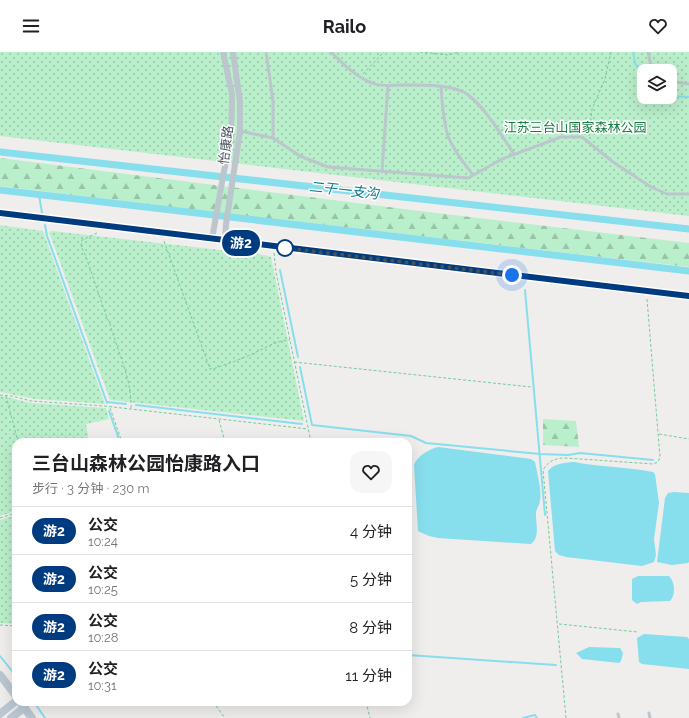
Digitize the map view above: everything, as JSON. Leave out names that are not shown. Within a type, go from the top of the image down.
[{"type":"street","name":"怡康路","points":[[212,239],[231,140],[232,94],[223,52]]},
{"type":"street","name":"怡康路","points":[[225,241],[226,224],[240,131],[240,102],[233,52]]},
{"type":"street","points":[[0,214],[689,296]]},
{"type":"street","points":[[0,675],[12,691]]},
{"type":"street","points":[[0,714],[12,705]]},
{"type":"street","points":[[11,718],[21,706]]},
{"type":"street","points":[[23,706],[32,718]]},
{"type":"lane","points":[[266,52],[273,101],[273,138]]},
{"type":"lane","points":[[331,52],[360,77],[373,84],[388,86],[441,86],[466,94],[480,106],[514,154]]},
{"type":"lane","points":[[648,52],[651,64]]},
{"type":"lane","points":[[677,82],[689,84]]},
{"type":"lane","points":[[230,86],[238,86]]},
{"type":"lane","points":[[382,172],[388,86]]},
{"type":"lane","points":[[441,86],[443,116],[448,137],[456,153],[473,175]]},
{"type":"lane","points":[[240,131],[273,138],[300,156],[328,166],[382,172],[468,178],[502,159],[561,136],[582,137],[613,162],[651,187],[667,194],[689,194]]},
{"type":"lane","points":[[649,713],[650,718]]},
{"type":"lane","points":[[618,714],[619,718]]},
{"type":"path","points":[[360,77],[384,52]]},
{"type":"path","points":[[420,52],[449,55],[459,52]]},
{"type":"path","points":[[588,142],[592,109],[605,79],[611,52]]},
{"type":"path","points":[[102,226],[93,235],[82,240],[81,246],[125,369],[131,395],[131,410]]},
{"type":"path","points":[[161,233],[210,369],[252,354],[264,347],[290,340]]},
{"type":"path","points":[[274,246],[276,272],[310,438]]},
{"type":"path","points":[[566,718],[543,470],[546,464],[556,458],[653,464],[658,462],[660,457],[646,291]]},
{"type":"path","points":[[294,362],[531,387]]},
{"type":"path","points":[[0,395],[31,401],[110,407],[308,429]]},
{"type":"path","points":[[6,395],[17,438]]},
{"type":"path","points":[[110,407],[121,438]]},
{"type":"path","points":[[219,420],[224,438]]},
{"type":"path","points":[[658,434],[689,440]]},
{"type":"path","points":[[0,518],[12,514]]},
{"type":"path","points":[[558,624],[638,632]]},
{"type":"path","points":[[0,625],[12,626]]},
{"type":"path","points":[[216,706],[225,718]]},
{"type":"path","points":[[367,706],[370,718]]},
{"type":"green space","name":"江苏三台山国家森林公园","points":[[0,52],[689,52],[689,216],[0,136]]},
{"type":"green space","points":[[0,158],[689,243],[689,267],[0,186]]},
{"type":"green space","points":[[0,225],[43,231],[105,404],[35,399],[0,392]]},
{"type":"green space","points":[[52,231],[271,257],[304,421],[110,400],[49,232]]},
{"type":"green space","points":[[0,396],[31,403],[106,408],[109,419],[86,424],[88,438],[12,438],[12,512],[0,516]]},
{"type":"green space","points":[[543,419],[576,421],[579,447],[543,445]]},
{"type":"green space","points":[[12,516],[12,624],[0,623],[0,520]]},
{"type":"water","points":[[438,447],[531,459],[535,462],[539,481],[540,503],[536,512],[537,533],[531,544],[438,538],[418,531],[414,465],[424,453]]},
{"type":"water","points":[[574,462],[643,470],[653,472],[655,474],[659,503],[654,539],[656,555],[654,562],[642,566],[566,557],[559,555],[555,551],[548,471],[556,465]]},
{"type":"water","points":[[668,493],[689,493],[689,562],[672,565],[657,562],[665,498]]},
{"type":"water","points":[[638,576],[669,576],[673,582],[674,588],[670,601],[641,602],[637,604],[632,600],[632,579]]},
{"type":"water","points":[[644,634],[687,637],[689,639],[689,669],[642,664],[639,662],[637,638]]},
{"type":"water","points":[[589,647],[620,648],[623,653],[621,661],[619,663],[582,659],[576,653]]},
{"type":"waterway","points":[[633,52],[637,66]]},
{"type":"waterway","points":[[677,96],[689,97]]},
{"type":"waterway","name":"二干一支沟","points":[[0,152],[689,229]]},
{"type":"waterway","points":[[0,190],[689,271]]},
{"type":"waterway","points":[[39,195],[42,213]]},
{"type":"waterway","points":[[45,225],[47,236],[107,403]]},
{"type":"waterway","points":[[280,270],[298,357]]},
{"type":"waterway","points":[[525,290],[545,515]]},
{"type":"waterway","points":[[300,367],[312,425],[411,436],[426,443],[540,454],[568,455],[580,453],[653,460]]},
{"type":"waterway","points":[[107,402],[126,404]]},
{"type":"waterway","points":[[136,405],[302,424]]},
{"type":"waterway","points":[[109,411],[119,438]]},
{"type":"waterway","points":[[412,655],[556,665]]},
{"type":"waterway","points":[[0,656],[12,671]]},
{"type":"waterway","points":[[37,706],[45,718]]},
{"type":"waterway","points":[[523,718],[535,715],[537,718]]},
{"type":"bus line","name":"游2","points":[[0,213],[689,296]]},
{"type":"route","points":[[285,248],[512,275]]}]
